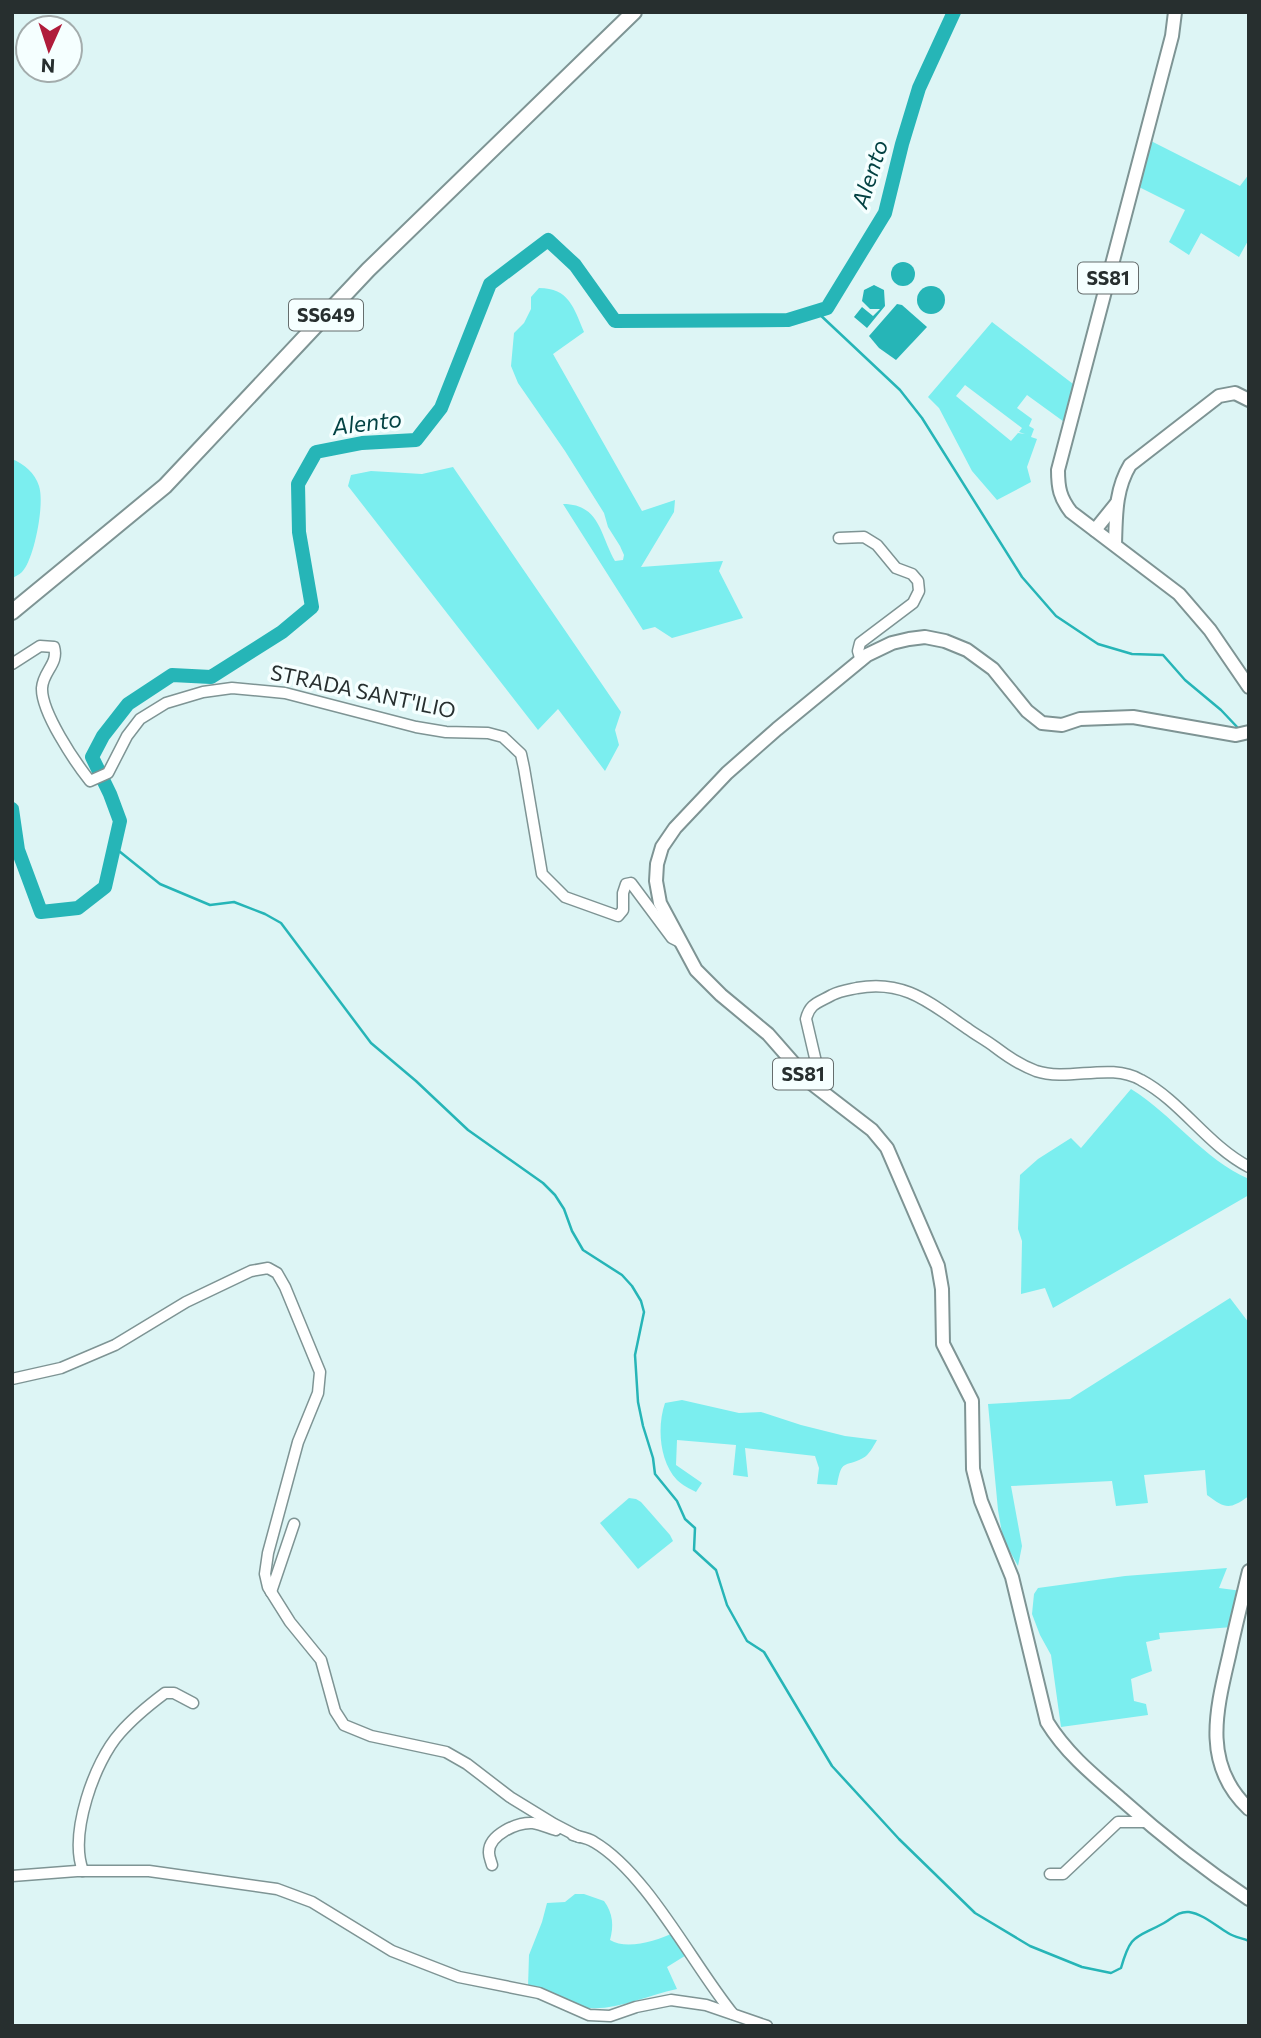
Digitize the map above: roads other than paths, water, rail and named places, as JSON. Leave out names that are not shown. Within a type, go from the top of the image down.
[{"type":"highway","name":"SS649","points":[[12,612],[165,486],[368,270],[634,12]]},
{"type":"main road","name":"SS81","points":[[1175,12],[1172,36],[1058,470],[1058,489],[1062,501],[1071,512],[1179,594],[1210,630],[1249,687]]},
{"type":"main road","points":[[1115,544],[1116,505],[1121,479],[1130,465],[1219,396],[1235,393],[1249,400]]},
{"type":"main road","points":[[1095,530],[1116,505]]},
{"type":"main road","name":"SS81","points":[[1249,732],[1236,735],[1133,717],[1080,719],[1062,724],[1042,723],[1027,710],[993,669],[967,650],[925,637],[909,639],[892,643],[867,655],[727,773],[668,837],[657,864],[657,892],[662,909],[696,970],[768,1034],[811,1083],[872,1130],[887,1148],[938,1266],[942,1289],[943,1344],[972,1401],[973,1469],[981,1501],[1013,1577],[1047,1721],[1072,1756],[1147,1822],[1249,1899]]},
{"type":"main road","points":[[1249,1572],[1217,1705],[1215,1730],[1223,1769],[1237,1797],[1249,1809]]},
{"type":"street","points":[[839,538],[864,537],[877,545],[896,568],[912,575],[918,581],[919,591],[913,603],[860,643],[858,651],[861,661]]},
{"type":"street","name":"STRADA SANT'ILIO","points":[[12,664],[40,646],[54,648],[56,660],[42,688],[48,710],[74,761],[90,781],[108,772],[127,736],[140,719],[166,704],[203,692],[232,688],[285,693],[416,727],[446,732],[488,733],[503,737],[521,754],[538,860],[542,874],[550,884],[565,897],[618,916],[623,913],[623,889],[626,884],[631,883],[672,938],[680,942]]},
{"type":"street","points":[[823,1092],[806,1019],[809,1009],[814,1003],[838,992],[868,986],[888,986],[916,993],[1013,1061],[1038,1072],[1114,1072],[1138,1078],[1154,1088],[1237,1161],[1249,1167]]},
{"type":"street","points":[[12,1379],[61,1368],[116,1345],[186,1302],[251,1271],[268,1268],[277,1273],[320,1372],[318,1393],[298,1442],[268,1553],[265,1574],[271,1592],[290,1622],[321,1660],[335,1711],[344,1725],[371,1736],[446,1752],[467,1764],[510,1797],[579,1837]]},
{"type":"street","points":[[271,1592],[295,1524]]},
{"type":"street","points":[[83,1871],[78,1858],[85,1806],[101,1762],[118,1734],[165,1693],[174,1693],[193,1703]]},
{"type":"street","points":[[1051,1874],[1063,1874],[1118,1822],[1147,1822]]},
{"type":"street","points":[[492,1865],[489,1853],[497,1836],[519,1825],[534,1823],[592,1841],[608,1852],[638,1883],[734,2014]]},
{"type":"street","points":[[12,1876],[83,1871],[149,1871],[277,1889],[312,1902],[392,1951],[459,1977],[539,1993],[589,2015],[610,2016],[636,2007],[671,2000],[706,2005],[767,2026]]},
{"type":"waterway","name":"Alento","points":[[12,809],[18,850],[41,912],[78,908],[105,887],[120,821],[92,757],[103,736],[128,704],[172,675],[211,677],[282,632],[312,607],[299,532],[298,484],[316,452],[362,443],[416,440],[441,408],[490,284],[548,240],[575,265],[615,321],[788,320],[827,308],[885,213],[919,88],[954,12]]},
{"type":"waterway","points":[[816,311],[900,390],[922,418],[1022,577],[1056,616],[1098,644],[1132,654],[1163,655],[1185,680],[1239,729]]},
{"type":"waterway","points":[[114,847],[160,884],[210,905],[234,902],[281,923],[371,1043],[468,1130],[543,1183],[564,1209],[583,1250],[622,1275],[632,1286],[644,1312],[635,1355],[638,1402],[643,1426],[655,1474],[677,1501],[685,1519],[695,1528],[694,1550],[716,1570],[727,1605],[747,1641],[764,1652],[832,1766],[899,1839],[975,1913],[1030,1946],[1082,1967],[1111,1973],[1121,1968],[1128,1948],[1135,1938],[1182,1913],[1199,1915],[1230,1934],[1249,1941]]}]
